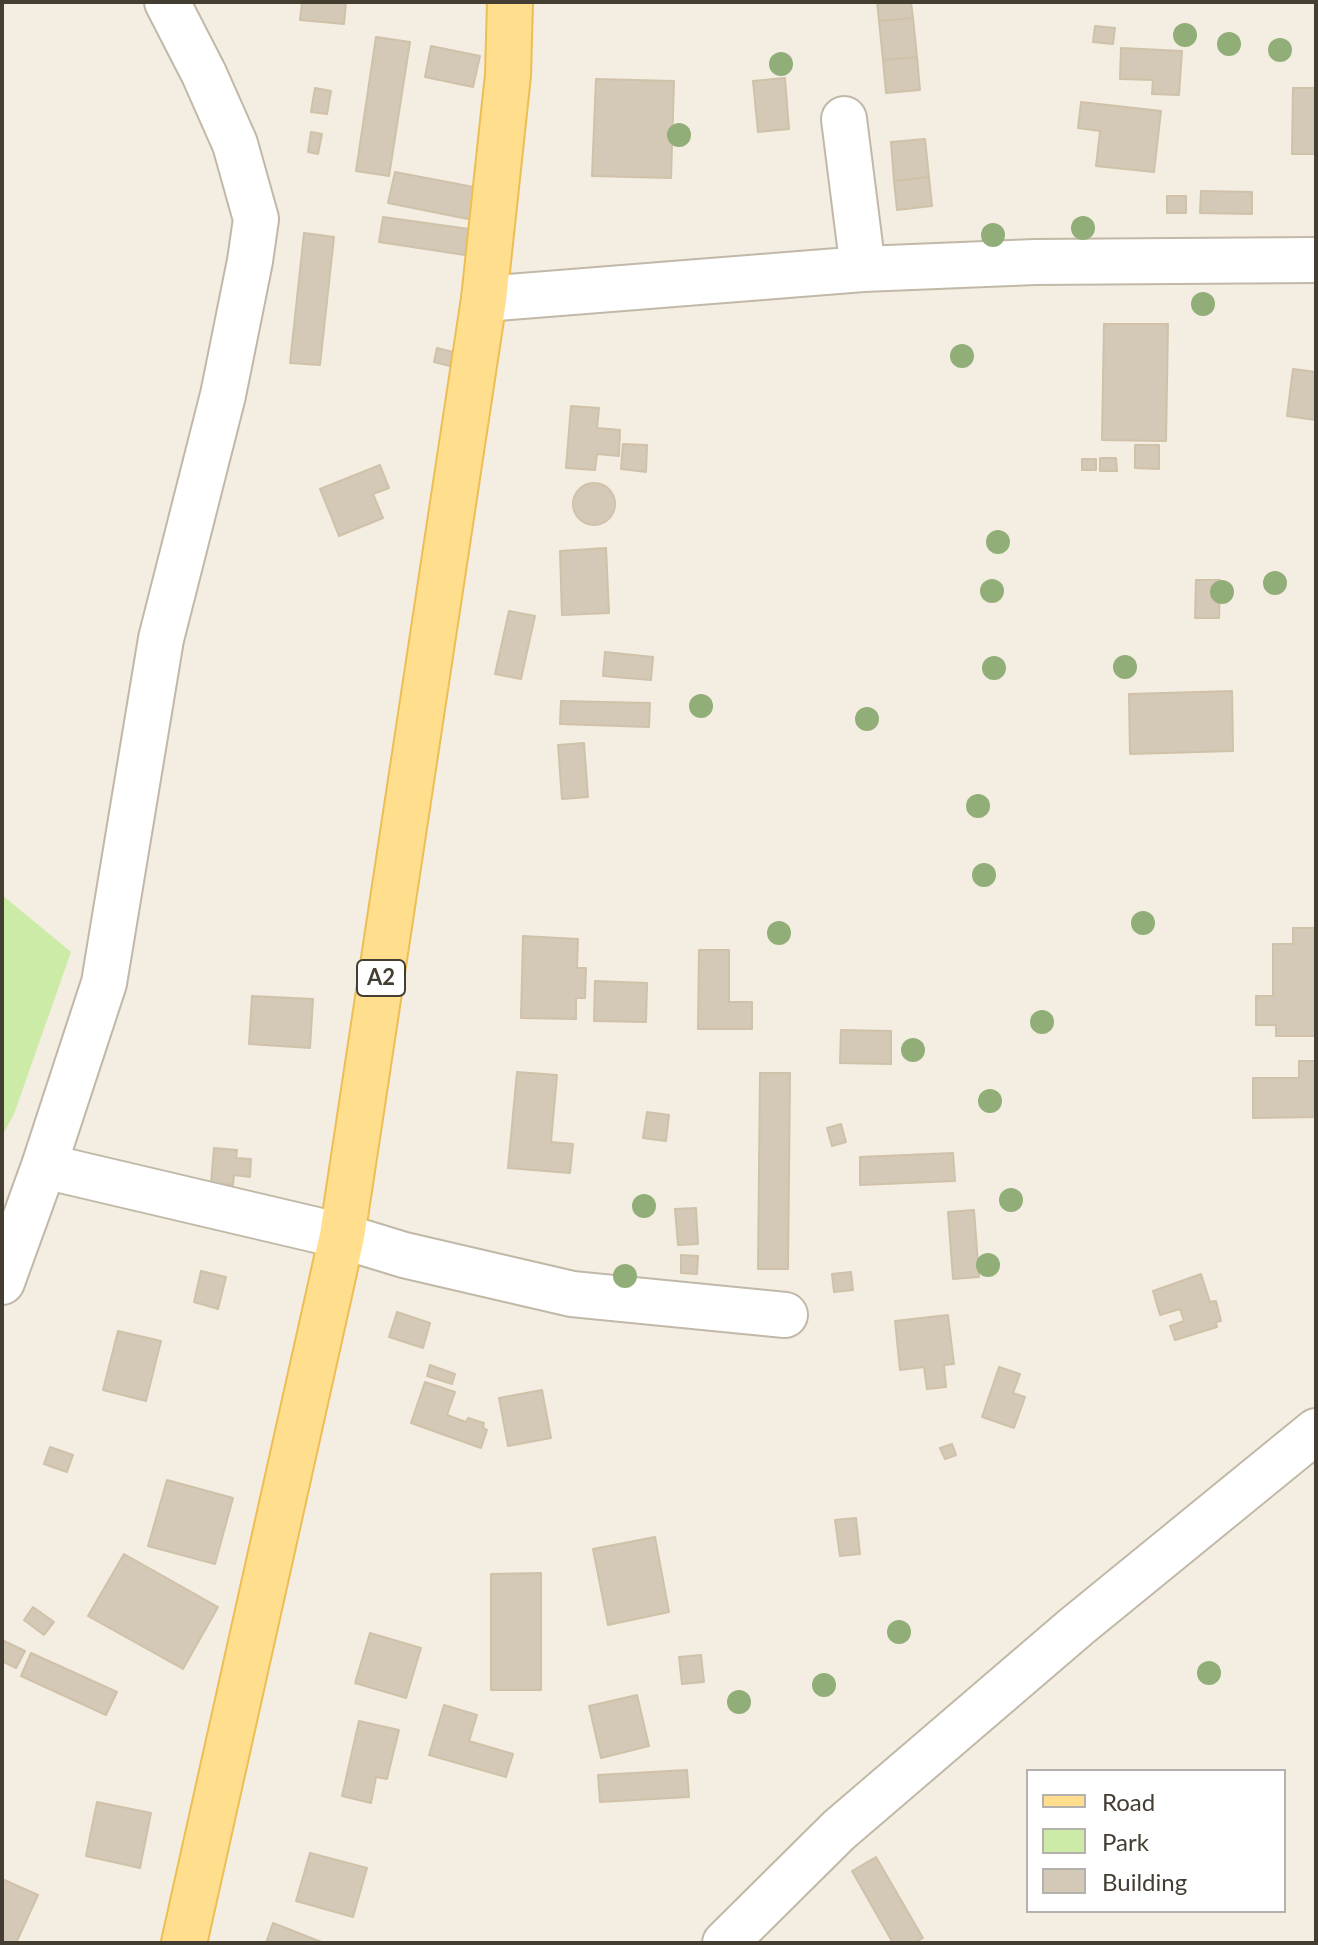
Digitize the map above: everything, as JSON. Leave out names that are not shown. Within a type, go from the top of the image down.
[{"type":"main road","name":"A2","points":[[184,1943],[342,1236],[484,299],[508,75],[510,2]]},
{"type":"street","points":[[2,1282],[104,983],[161,639],[223,395],[256,219],[235,144],[167,2]]},
{"type":"street","points":[[844,119],[863,269]]},
{"type":"street","points":[[484,299],[863,269],[1035,262],[1316,260]]},
{"type":"street","points":[[44,1166],[572,1294],[785,1315]]},
{"type":"street","points":[[725,1943],[839,1830],[1077,1626],[1316,1431]]},
{"type":"green space","points":[[2,895],[71,952],[14,1114],[2,1136]]},
{"type":"building","points":[[302,2],[346,2],[344,24],[300,20]]},
{"type":"building","points":[[877,2],[911,2],[913,18],[879,21]]},
{"type":"building","points":[[913,18],[917,57],[883,60],[879,21]]},
{"type":"building","points":[[1095,26],[1115,28],[1113,44],[1093,42]]},
{"type":"building","points":[[376,37],[410,42],[389,176],[356,171]]},
{"type":"building","points":[[431,46],[480,56],[473,87],[425,77]]},
{"type":"building","points":[[1121,48],[1182,51],[1179,95],[1152,94],[1153,80],[1120,79]]},
{"type":"building","points":[[917,57],[920,90],[886,93],[883,60]]},
{"type":"building","points":[[785,78],[789,129],[758,132],[753,81]]},
{"type":"building","points":[[596,79],[674,81],[671,178],[592,176]]},
{"type":"building","points":[[315,88],[331,91],[327,114],[311,112]]},
{"type":"building","points":[[1293,88],[1316,88],[1316,154],[1292,154]]},
{"type":"building","points":[[1081,102],[1161,111],[1154,172],[1096,166],[1100,131],[1078,128]]},
{"type":"building","points":[[311,132],[322,134],[318,154],[308,152]]},
{"type":"building","points":[[925,139],[929,177],[894,181],[891,142]]},
{"type":"building","points":[[395,172],[484,189],[478,221],[388,203]]},
{"type":"building","points":[[929,177],[932,206],[897,210],[894,181]]},
{"type":"building","points":[[1201,191],[1252,192],[1252,214],[1200,213]]},
{"type":"building","points":[[1167,196],[1186,196],[1186,213],[1167,213]]},
{"type":"building","points":[[383,217],[469,229],[465,255],[379,242]]},
{"type":"building","points":[[304,233],[334,237],[320,365],[290,363]]},
{"type":"building","points":[[1104,324],[1168,324],[1166,441],[1102,440]]},
{"type":"building","points":[[437,348],[453,352],[450,366],[434,362]]},
{"type":"building","points":[[1293,369],[1316,372],[1316,420],[1287,416]]},
{"type":"building","points":[[571,406],[599,408],[597,428],[620,430],[619,456],[597,454],[595,470],[566,468]]},
{"type":"building","points":[[623,444],[647,445],[646,472],[621,469]]},
{"type":"building","points":[[1135,445],[1159,445],[1159,469],[1135,468]]},
{"type":"building","points":[[1100,458],[1116,458],[1117,471],[1100,471]]},
{"type":"building","points":[[1082,459],[1096,459],[1096,470],[1082,470]]},
{"type":"building","points":[[380,465],[389,488],[373,494],[383,518],[339,536],[320,489]]},
{"type":"building","points":[[594,483],[609,489],[615,504],[609,519],[594,525],[579,519],[573,504],[579,489]]},
{"type":"building","points":[[606,548],[609,613],[562,615],[560,551]]},
{"type":"building","points":[[1196,580],[1220,580],[1219,618],[1195,618]]},
{"type":"building","points":[[509,611],[535,616],[521,679],[495,674]]},
{"type":"building","points":[[605,652],[653,657],[651,680],[603,676]]},
{"type":"building","points":[[1232,691],[1233,751],[1130,754],[1129,694]]},
{"type":"building","points":[[561,701],[650,703],[649,727],[560,724]]},
{"type":"building","points":[[584,743],[588,797],[562,799],[558,745]]},
{"type":"building","points":[[1293,928],[1316,928],[1316,1036],[1276,1036],[1276,1025],[1256,1025],[1256,996],[1273,996],[1273,944],[1293,944]]},
{"type":"building","points":[[523,936],[578,939],[577,968],[586,968],[585,998],[576,998],[576,1019],[521,1018]]},
{"type":"building","points":[[699,950],[729,950],[729,1002],[752,1002],[752,1029],[698,1029]]},
{"type":"building","points":[[595,981],[647,983],[646,1022],[594,1021]]},
{"type":"building","points":[[252,996],[313,999],[310,1048],[249,1044]]},
{"type":"building","points":[[841,1030],[891,1031],[891,1064],[840,1063]]},
{"type":"building","points":[[1299,1061],[1316,1061],[1316,1117],[1253,1118],[1253,1078],[1299,1078]]},
{"type":"building","points":[[517,1072],[557,1075],[551,1142],[573,1144],[570,1173],[508,1168]]},
{"type":"building","points":[[760,1073],[790,1073],[788,1269],[758,1269]]},
{"type":"building","points":[[647,1112],[669,1115],[666,1141],[643,1138]]},
{"type":"building","points":[[841,1124],[846,1142],[832,1146],[827,1128]]},
{"type":"building","points":[[214,1148],[237,1150],[236,1158],[251,1159],[250,1177],[234,1175],[233,1185],[211,1183]]},
{"type":"building","points":[[953,1153],[955,1181],[860,1185],[860,1157]]},
{"type":"building","points":[[696,1208],[698,1244],[678,1245],[675,1209]]},
{"type":"building","points":[[974,1210],[979,1277],[953,1279],[948,1212]]},
{"type":"building","points":[[681,1255],[698,1256],[697,1274],[681,1273]]},
{"type":"building","points":[[201,1271],[226,1277],[218,1309],[194,1302]]},
{"type":"building","points":[[851,1272],[853,1290],[834,1292],[832,1274]]},
{"type":"building","points":[[1201,1274],[1210,1302],[1216,1301],[1221,1321],[1216,1322],[1217,1327],[1175,1340],[1170,1326],[1184,1321],[1180,1309],[1160,1315],[1153,1291]]},
{"type":"building","points":[[397,1312],[430,1323],[423,1348],[389,1337]]},
{"type":"building","points":[[948,1315],[954,1364],[944,1365],[946,1387],[927,1389],[924,1367],[900,1370],[895,1321]]},
{"type":"building","points":[[118,1331],[161,1341],[146,1401],[103,1390]]},
{"type":"building","points":[[430,1365],[455,1374],[452,1384],[427,1376]]},
{"type":"building","points":[[999,1367],[1020,1374],[1013,1393],[1025,1397],[1014,1428],[982,1417]]},
{"type":"building","points":[[425,1382],[455,1392],[447,1415],[466,1422],[468,1418],[484,1423],[483,1428],[487,1430],[481,1448],[411,1423]]},
{"type":"building","points":[[542,1390],[551,1438],[508,1446],[499,1398]]},
{"type":"building","points":[[952,1444],[956,1455],[945,1459],[940,1448]]},
{"type":"building","points":[[50,1447],[73,1455],[67,1472],[44,1464]]},
{"type":"building","points":[[167,1480],[233,1498],[215,1564],[148,1546]]},
{"type":"building","points":[[856,1518],[860,1554],[840,1556],[835,1520]]},
{"type":"building","points":[[655,1537],[669,1612],[608,1625],[593,1549]]},
{"type":"building","points":[[124,1554],[218,1607],[183,1669],[88,1616]]},
{"type":"building","points":[[541,1573],[541,1690],[491,1690],[491,1574]]},
{"type":"building","points":[[33,1607],[54,1622],[44,1635],[24,1620]]},
{"type":"building","points":[[370,1633],[421,1648],[406,1698],[355,1683]]},
{"type":"building","points":[[2,1640],[25,1651],[16,1668],[2,1661]]},
{"type":"building","points":[[31,1653],[117,1692],[106,1715],[21,1676]]},
{"type":"building","points":[[701,1655],[704,1682],[682,1684],[679,1657]]},
{"type":"building","points":[[637,1695],[649,1746],[601,1758],[589,1706]]},
{"type":"building","points":[[444,1705],[477,1715],[469,1741],[513,1754],[506,1777],[429,1755]]},
{"type":"building","points":[[359,1721],[399,1730],[387,1779],[376,1777],[371,1803],[342,1796]]},
{"type":"building","points":[[687,1770],[689,1797],[600,1802],[598,1775]]},
{"type":"building","points":[[97,1802],[151,1813],[140,1868],[86,1856]]},
{"type":"building","points":[[310,1853],[367,1868],[353,1917],[296,1901]]},
{"type":"building","points":[[876,1857],[923,1938],[914,1943],[893,1943],[852,1871]]},
{"type":"building","points":[[2,1879],[38,1895],[16,1943],[2,1943]]},
{"type":"building","points":[[273,1923],[324,1943],[266,1943]]}]
